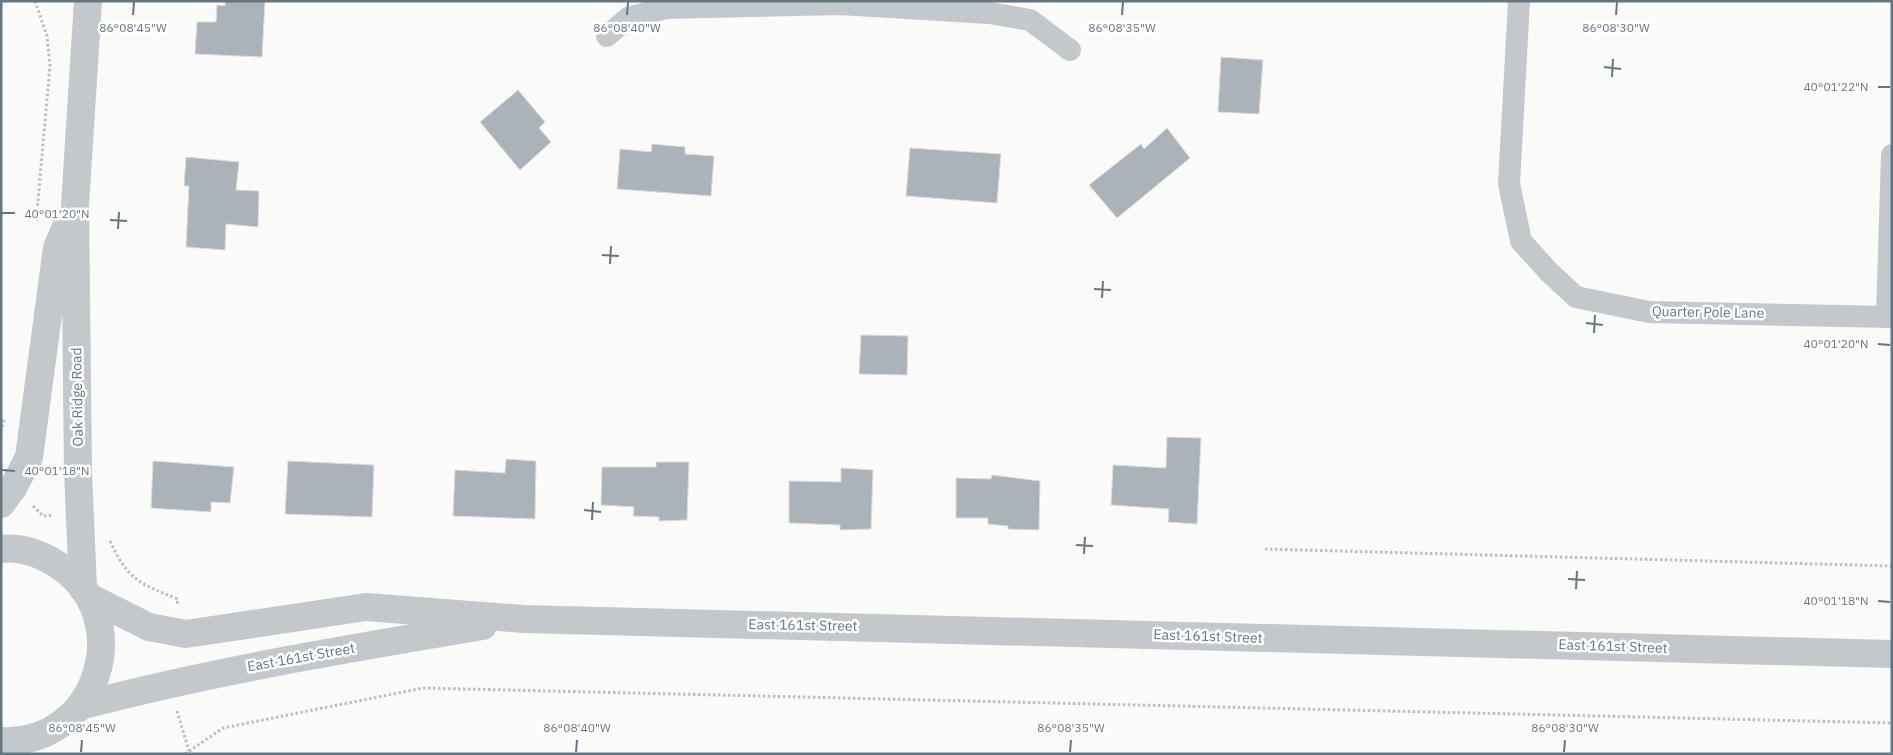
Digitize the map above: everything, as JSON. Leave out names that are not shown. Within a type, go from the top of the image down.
[{"type":"street","name":"Oak Ridge Road","points":[[86,593],[78,472],[75,205],[88,1]]},
{"type":"street","name":"Quarter Pole Lane","points":[[1519,1],[1509,184],[1521,241],[1548,272],[1576,297],[1648,312],[1890,317]]},
{"type":"street","points":[[607,36],[628,18],[666,8],[840,3],[989,13],[1030,20],[1070,50]]},
{"type":"street","points":[[1890,317],[1892,155]]},
{"type":"street","name":"Oak Ridge Road","points":[[1,504],[17,481],[29,457],[57,248],[75,205]]},
{"type":"street","points":[[1,549],[9,548],[41,555],[68,572],[86,593],[101,626],[101,659],[91,690],[76,711],[53,754]]},
{"type":"street","name":"East 161st Street","points":[[86,593],[149,627],[186,634],[366,607],[524,619],[1892,654]]},
{"type":"street","name":"East 161st Street","points":[[76,711],[179,680],[321,653],[524,619]]},
{"type":"street","points":[[1,741],[16,741],[46,733],[76,711]]},
{"type":"path","points":[[35,1],[47,36],[50,65],[35,229]]},
{"type":"path","points":[[1,432],[5,412]]},
{"type":"path","points":[[109,534],[118,559],[130,576],[178,599]]},
{"type":"path","points":[[1265,549],[1892,566]]},
{"type":"path","points":[[177,710],[187,752],[223,728],[423,688],[1892,723]]},
{"type":"building","points":[[225,1],[265,1],[262,57],[195,54],[197,22],[216,22],[217,5],[225,6]]},
{"type":"building","points":[[1221,57],[1263,60],[1259,114],[1218,112]]},
{"type":"building","points":[[518,90],[545,122],[539,128],[551,142],[520,170],[480,122]]},
{"type":"building","points":[[1167,128],[1190,158],[1117,218],[1089,185],[1141,144],[1144,149]]},
{"type":"building","points":[[652,144],[685,147],[685,154],[714,156],[711,196],[617,189],[620,149],[651,152]]},
{"type":"building","points":[[910,148],[1001,154],[997,203],[906,196]]},
{"type":"building","points":[[186,157],[239,162],[236,190],[259,191],[258,227],[226,224],[225,250],[186,247],[189,186],[184,186]]},
{"type":"building","points":[[861,335],[908,336],[907,375],[859,374]]},
{"type":"building","points":[[1167,437],[1201,438],[1197,524],[1168,522],[1169,509],[1111,505],[1113,465],[1166,468]]},
{"type":"building","points":[[506,459],[536,461],[535,519],[453,516],[455,470],[505,473]]},
{"type":"building","points":[[153,461],[234,467],[230,503],[211,502],[211,512],[151,508]]},
{"type":"building","points":[[288,461],[374,465],[372,517],[285,514]]},
{"type":"building","points":[[656,462],[689,462],[687,520],[659,521],[659,517],[633,516],[634,507],[601,505],[602,467],[656,467]]},
{"type":"building","points":[[841,468],[873,470],[871,529],[840,530],[840,525],[789,523],[789,481],[841,482]]},
{"type":"building","points":[[992,475],[1040,481],[1039,530],[1008,529],[1008,526],[988,524],[988,518],[956,518],[956,478],[991,479]]}]
